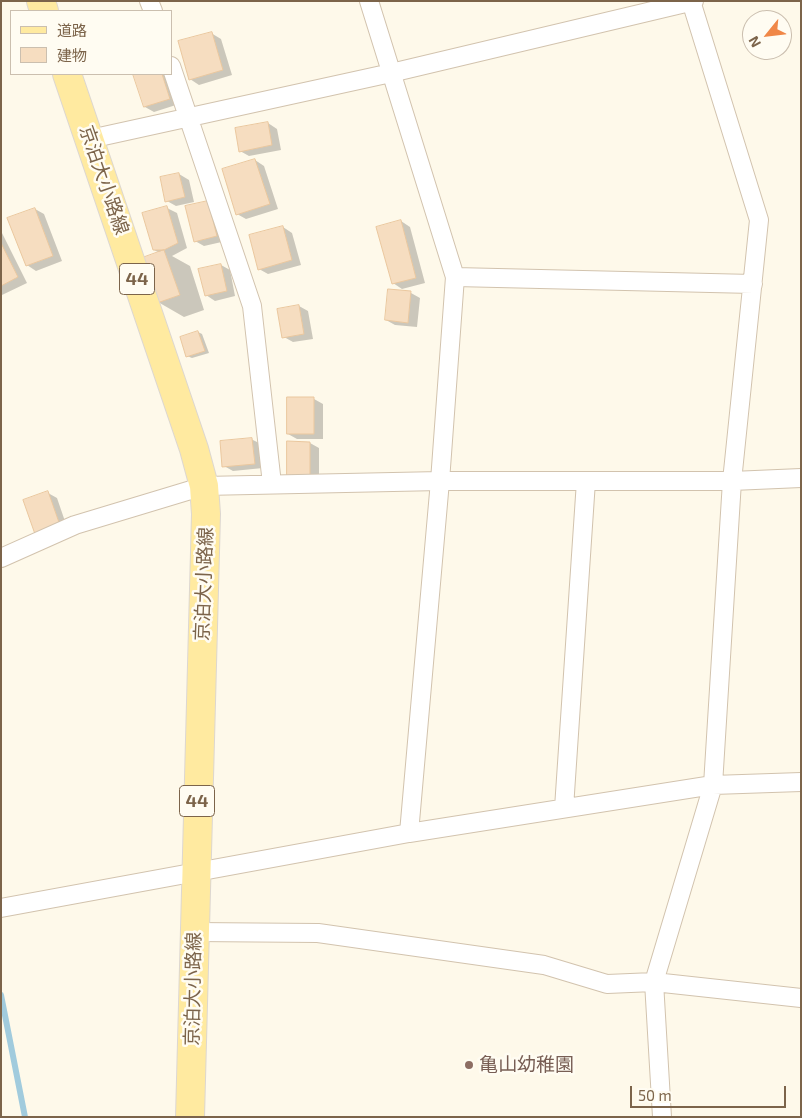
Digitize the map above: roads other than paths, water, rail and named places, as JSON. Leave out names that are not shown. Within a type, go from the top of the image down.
[{"type":"main road","name":"京泊大小路線","points":[[67,75],[194,449],[204,486],[206,514],[190,1117]]},
{"type":"street","points":[[369,1],[455,277],[440,481],[409,833]]},
{"type":"street","points":[[90,139],[391,73],[692,1],[759,220],[732,481],[713,785],[654,982],[662,1117]]},
{"type":"street","points":[[172,69],[252,306],[272,484]]},
{"type":"street","points":[[455,277],[753,284]]},
{"type":"street","points":[[1,558],[75,525],[204,486],[440,481],[732,481],[801,478]]},
{"type":"street","points":[[564,808],[586,481]]},
{"type":"street","points":[[3,908],[409,833],[564,808],[713,785],[801,782]]},
{"type":"street","points":[[194,932],[318,933],[544,965],[607,984],[654,982],[801,998]]},
{"type":"waterway","points":[[1,995],[25,1117]]},
{"type":"place","name":"亀山幼稚園","points":[[469,1065]]}]
